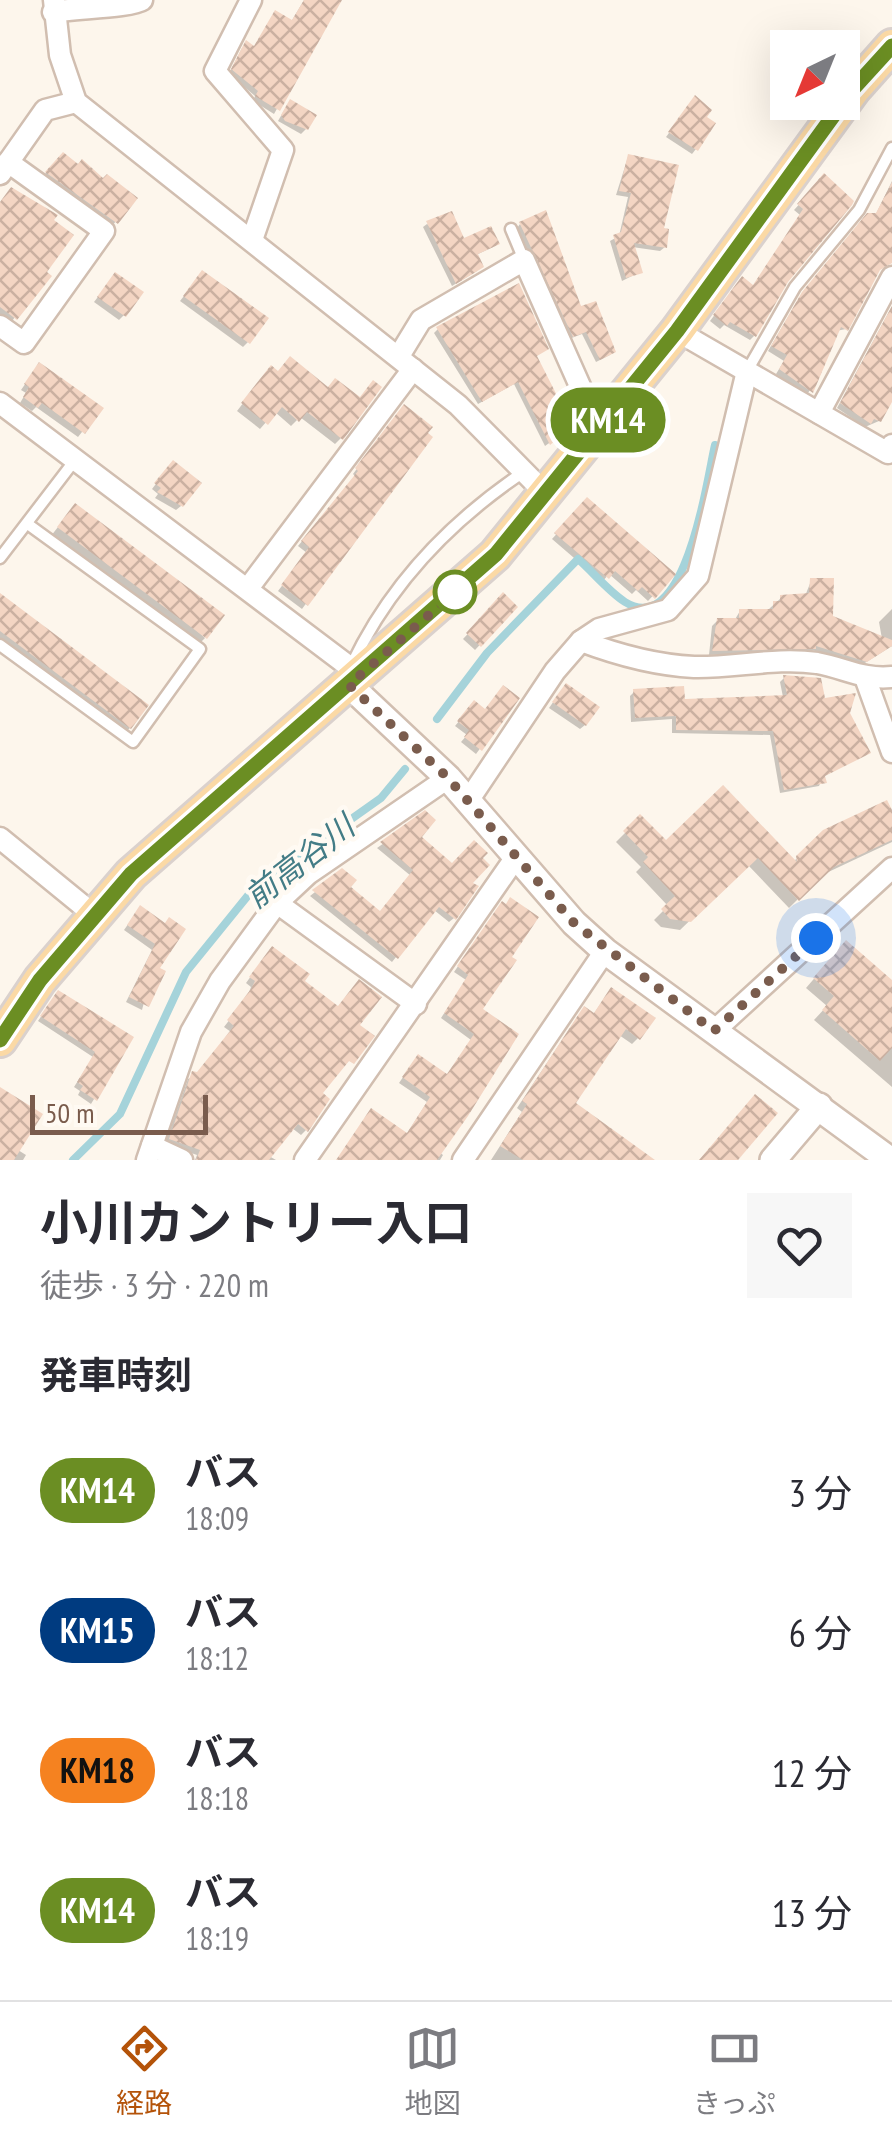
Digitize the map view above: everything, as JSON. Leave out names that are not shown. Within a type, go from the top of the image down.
[{"type":"main road","points":[[0,1040],[40,980],[131,874],[353,675],[496,554],[536,483],[600,431],[852,90],[892,46]]},
{"type":"street","points":[[142,0],[134,6],[53,6],[60,55],[76,102],[406,363],[536,483]]},
{"type":"street","points":[[251,0],[215,71],[283,150],[252,240]]},
{"type":"street","points":[[0,326],[24,343],[104,231],[4,168],[45,110],[76,102]]},
{"type":"street","points":[[249,588],[406,363],[421,320],[524,260],[600,431]]},
{"type":"street","points":[[820,413],[892,277]]},
{"type":"street","points":[[677,331],[888,453],[892,445]]},
{"type":"street","points":[[468,800],[556,670],[581,641],[600,629],[668,610],[698,576],[746,371]]},
{"type":"street","points":[[0,403],[249,588],[353,675],[605,951],[890,1160]]},
{"type":"street","points":[[581,641],[628,659],[695,667],[770,661],[819,664],[866,680],[892,677]]},
{"type":"street","points":[[866,680],[892,752]]},
{"type":"street","points":[[182,1160],[150,1153],[167,1092],[191,1032],[220,981],[277,903],[308,874],[448,778]]},
{"type":"street","points":[[0,838],[94,914]]},
{"type":"street","points":[[305,1160],[516,857]]},
{"type":"street","points":[[714,1031],[892,868]]},
{"type":"street","points":[[277,903],[416,1004]]},
{"type":"street","points":[[463,1160],[605,951]]},
{"type":"street","points":[[772,1160],[819,1106]]},
{"type":"lane","points":[[746,371],[795,287],[860,210],[892,148]]},
{"type":"lane","points":[[511,229],[524,260]]},
{"type":"lane","points":[[0,558],[22,528],[29,526],[76,459]]},
{"type":"lane","points":[[353,675],[395,592],[456,522],[536,483]]},
{"type":"lane","points":[[0,645],[134,742],[200,649],[29,526]]},
{"type":"building","points":[[304,0],[342,0],[280,111],[255,96],[258,91],[231,69],[246,40],[254,46],[275,10],[292,20]]},
{"type":"building","points":[[695,95],[712,110],[707,117],[716,123],[698,151],[668,132]]},
{"type":"building","points":[[290,99],[317,115],[308,130],[285,121],[281,115]]},
{"type":"building","points":[[63,152],[78,164],[82,159],[103,178],[107,174],[138,198],[118,224],[45,172]]},
{"type":"building","points":[[628,154],[679,165],[664,228],[669,229],[667,248],[634,243],[643,273],[626,278],[613,235],[621,232],[631,193],[619,191]]},
{"type":"building","points":[[824,173],[854,201],[852,205],[788,282],[756,337],[730,322],[727,326],[713,315],[742,276],[753,285],[803,209],[797,204]]},
{"type":"building","points":[[892,182],[892,263],[880,270],[848,331],[841,327],[813,393],[779,369],[787,355],[771,346],[802,292],[867,213],[876,213]]},
{"type":"building","points":[[11,187],[58,215],[54,220],[74,235],[47,272],[52,276],[17,320],[0,307],[0,202]]},
{"type":"building","points":[[546,210],[581,306],[596,301],[616,352],[600,360],[586,332],[573,337],[519,222]]},
{"type":"building","points":[[452,211],[464,238],[491,226],[500,244],[478,254],[484,267],[456,284],[426,221]]},
{"type":"building","points":[[202,270],[269,318],[250,344],[183,296]]},
{"type":"building","points":[[115,272],[144,292],[126,317],[97,297]]},
{"type":"building","points":[[519,283],[549,349],[537,356],[573,427],[550,445],[518,382],[482,402],[436,327]]},
{"type":"building","points":[[892,306],[892,402],[881,422],[874,419],[871,424],[840,403]]},
{"type":"building","points":[[290,356],[328,387],[335,378],[360,397],[373,380],[382,387],[343,440],[307,412],[299,422],[282,407],[268,425],[241,403],[271,365],[278,371]]},
{"type":"building","points":[[39,362],[104,408],[85,434],[42,403],[38,408],[23,397],[29,387],[24,384]]},
{"type":"building","points":[[404,404],[433,427],[428,433],[433,437],[308,606],[281,585],[309,547],[301,541],[358,471],[355,468]]},
{"type":"building","points":[[173,460],[202,483],[183,507],[157,492],[161,488],[154,483]]},
{"type":"building","points":[[587,497],[676,574],[655,599],[642,587],[638,591],[615,571],[609,579],[554,533]]},
{"type":"building","points":[[75,503],[225,615],[207,639],[57,527]]},
{"type":"building","points":[[810,578],[834,578],[833,616],[892,640],[892,646],[867,662],[816,646],[712,651],[717,618],[739,618],[739,609],[773,609],[773,601],[780,601],[780,595],[809,593]]},
{"type":"building","points":[[503,592],[518,607],[481,647],[466,633]]},
{"type":"building","points":[[0,593],[149,705],[131,729],[0,631]]},
{"type":"building","points":[[783,675],[821,678],[825,698],[856,693],[850,713],[871,753],[825,776],[827,783],[784,790],[773,731],[676,730],[676,716],[635,718],[633,689],[684,686],[685,699],[787,695]]},
{"type":"building","points":[[566,683],[600,707],[586,726],[552,702]]},
{"type":"building","points":[[503,685],[520,698],[482,751],[464,737],[469,730],[457,721],[474,700],[485,709]]},
{"type":"building","points":[[723,785],[797,862],[796,856],[823,830],[887,800],[892,810],[892,840],[834,867],[799,901],[758,858],[691,922],[670,919],[661,909],[675,896],[643,862],[648,857],[623,831],[640,814],[666,840]]},
{"type":"building","points":[[425,810],[436,820],[422,837],[452,863],[474,840],[488,853],[483,858],[490,865],[473,883],[479,886],[456,920],[439,907],[398,959],[312,890],[342,868],[357,880],[351,887],[380,911],[413,870],[380,842]]},
{"type":"building","points":[[510,897],[539,917],[512,957],[517,960],[483,1009],[519,1034],[468,1116],[437,1160],[336,1160],[371,1108],[407,1133],[430,1097],[402,1077],[418,1054],[447,1074],[474,1034],[444,1013],[468,975],[457,966],[502,901],[506,904]]},
{"type":"building","points":[[140,905],[165,923],[169,917],[186,929],[160,968],[166,971],[149,1007],[129,997],[155,944],[127,925]]},
{"type":"building","points":[[846,940],[892,980],[892,1048],[880,1061],[822,1010],[834,996],[813,978]]},
{"type":"building","points":[[272,946],[310,974],[305,981],[338,1006],[359,979],[382,997],[360,1025],[375,1036],[354,1064],[349,1061],[323,1093],[330,1099],[308,1132],[298,1124],[269,1160],[196,1160],[200,1150],[169,1139],[192,1071],[197,1072],[234,1026],[227,1020],[251,989],[255,981],[249,977]]},
{"type":"building","points":[[611,987],[656,1018],[640,1040],[626,1029],[576,1103],[655,1160],[523,1160],[500,1146],[527,1104],[522,1101],[584,1006],[594,1013]]},
{"type":"building","points":[[58,990],[134,1037],[97,1101],[80,1090],[83,1086],[77,1082],[95,1052],[40,1016]]},
{"type":"building","points":[[0,1087],[43,1114],[14,1160],[0,1160]]},
{"type":"building","points":[[755,1094],[778,1113],[738,1160],[699,1160]]},
{"type":"waterway","points":[[437,719],[487,653],[578,559],[625,602],[646,608],[664,598],[690,550],[715,445]]},
{"type":"waterway","name":"前高谷川","points":[[73,1160],[120,1114],[186,972],[254,888],[381,798],[405,769]]},
{"type":"bus line","name":"KM14","points":[[0,1040],[40,980],[131,874],[496,554],[600,431],[852,90],[892,46]]},
{"type":"route","points":[[455,592],[349,685],[448,778],[574,923],[605,951],[714,1031],[816,938]]}]
